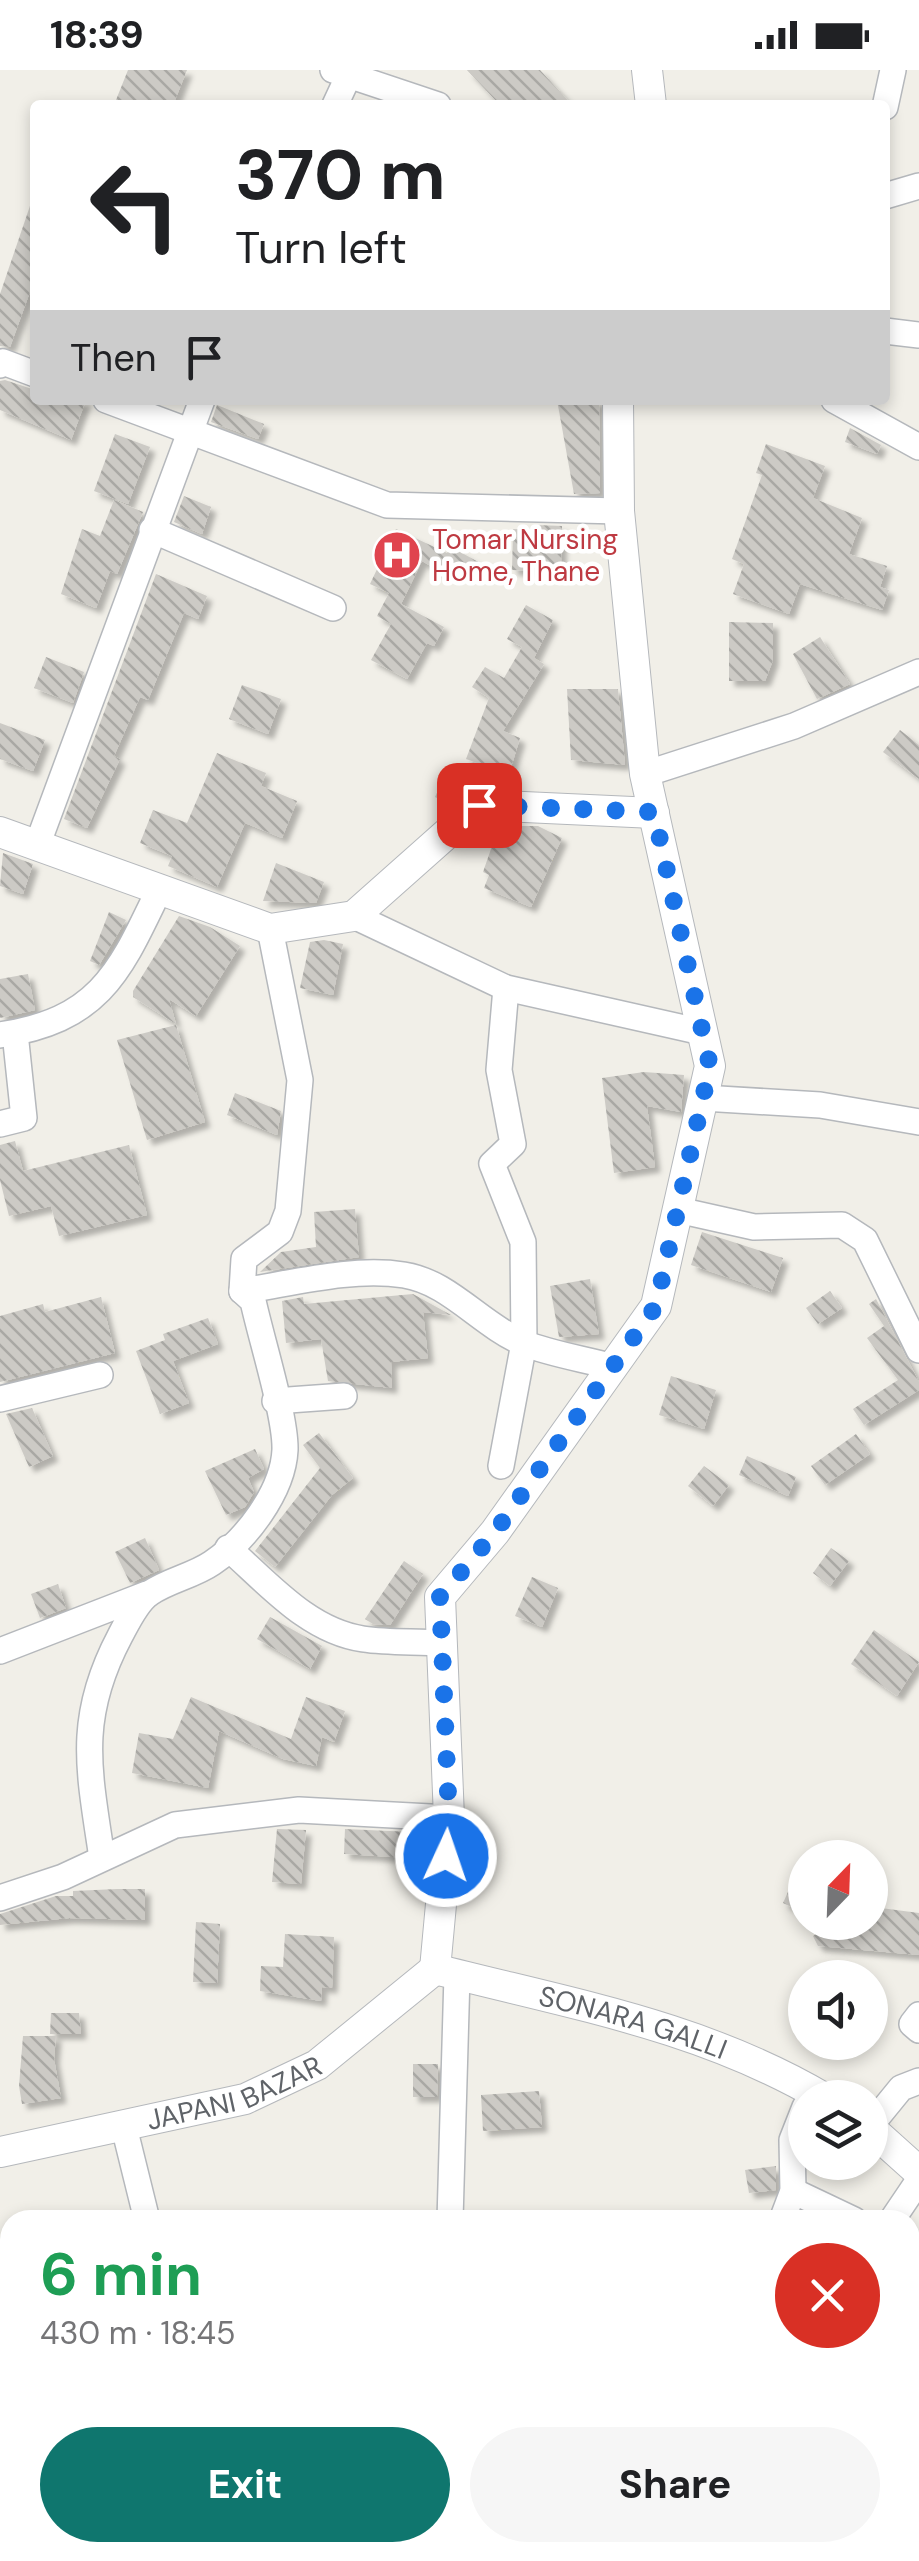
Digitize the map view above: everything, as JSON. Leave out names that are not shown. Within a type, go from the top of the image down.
[{"type":"street","points":[[647,70],[650,100]]},
{"type":"street","points":[[887,100],[893,70]]},
{"type":"street","points":[[336,100],[340,74],[422,100]]},
{"type":"street","points":[[890,195],[919,186]]},
{"type":"street","points":[[890,331],[919,334]]},
{"type":"street","points":[[0,365],[2,362],[30,372]]},
{"type":"street","points":[[119,405],[388,505],[619,511]]},
{"type":"street","points":[[38,843],[200,405]]},
{"type":"street","points":[[450,2210],[446,1972],[449,1818],[440,1597],[495,1532],[656,1306],[710,1066],[645,774],[619,511],[618,405]]},
{"type":"street","points":[[843,405],[919,447]]},
{"type":"street","points":[[152,530],[333,608]]},
{"type":"street","points":[[645,774],[794,726],[919,672]]},
{"type":"street","points":[[0,832],[270,929],[354,916],[479,805],[654,812]]},
{"type":"street","points":[[0,1124],[24,1118],[8,1034],[95,999],[120,970],[160,888]]},
{"type":"street","points":[[354,916],[506,988],[702,1032]]},
{"type":"street","points":[[0,1651],[148,1594],[212,1563],[262,1508],[279,1479],[285,1449],[253,1301],[242,1290],[244,1259],[280,1232],[288,1211],[300,1080],[270,929]]},
{"type":"street","points":[[501,1466],[524,1343],[523,1242],[492,1164],[513,1144],[499,1070],[506,988]]},
{"type":"street","points":[[703,1098],[820,1104],[919,1122]]},
{"type":"street","points":[[678,1210],[754,1227],[842,1225],[854,1229],[865,1240],[888,1282],[919,1350]]},
{"type":"street","points":[[242,1290],[373,1272],[408,1275],[445,1288],[466,1310],[524,1343],[613,1367]]},
{"type":"street","points":[[0,1399],[100,1375]]},
{"type":"street","points":[[275,1400],[344,1396]]},
{"type":"street","points":[[228,1548],[307,1617],[332,1631],[363,1639],[442,1642]]},
{"type":"street","points":[[102,1858],[88,1767],[91,1704],[108,1658],[148,1594]]},
{"type":"street","points":[[0,1898],[175,1825],[281,1812],[449,1818]]},
{"type":"street","name":"SONARA GALLI","points":[[446,1972],[647,2019],[754,2059],[788,2082]]},
{"type":"street","name":"JAPANI BAZAR","points":[[0,2152],[245,2099],[317,2064],[446,1972]]},
{"type":"street","points":[[919,2015],[912,2024],[919,2030]]},
{"type":"street","points":[[888,2104],[901,2088],[919,2081]]},
{"type":"street","points":[[124,2127],[145,2210]]},
{"type":"street","points":[[888,2144],[919,2172]]},
{"type":"street","points":[[786,2210],[793,2180]]},
{"type":"street","points":[[899,2210],[919,2180]]},
{"type":"street","points":[[793,2191],[833,2210]]},
{"type":"building","points":[[128,70],[187,70],[175,100],[116,100]]},
{"type":"building","points":[[467,70],[540,70],[567,100],[495,100]]},
{"type":"building","points":[[30,206],[30,292],[10,347],[0,346],[0,294]]},
{"type":"building","points":[[0,381],[30,388],[30,405],[84,405],[71,440],[0,410]]},
{"type":"building","points":[[217,405],[264,424],[258,439],[211,422]]},
{"type":"building","points":[[558,405],[599,405],[600,493],[574,494]]},
{"type":"building","points":[[850,428],[881,445],[877,454],[845,442]]},
{"type":"building","points":[[115,434],[150,447],[128,504],[94,491]]},
{"type":"building","points":[[766,444],[825,466],[813,498],[862,518],[849,554],[887,566],[880,587],[889,590],[882,610],[800,584],[789,614],[733,594],[744,564],[732,559],[762,475],[756,473]]},
{"type":"building","points":[[184,496],[211,507],[202,534],[174,522]]},
{"type":"building","points":[[114,500],[143,512],[117,574],[110,571],[96,608],[61,594],[82,529],[100,536]]},
{"type":"building","points":[[536,525],[562,526],[561,564],[532,564],[532,571],[512,570],[513,529],[536,530]]},
{"type":"building","points":[[396,529],[447,553],[451,547],[493,570],[438,570],[422,561],[401,604],[444,627],[434,646],[427,643],[407,679],[371,660],[391,624],[377,616],[389,593],[370,584]]},
{"type":"building","points":[[156,574],[207,596],[198,619],[184,613],[148,700],[140,697],[114,756],[120,759],[87,828],[64,819]]},
{"type":"building","points":[[526,605],[553,620],[534,658],[544,664],[503,731],[520,738],[509,774],[466,759],[489,698],[472,687],[485,667],[504,678],[522,647],[507,639]]},
{"type":"building","points":[[729,622],[773,623],[773,660],[765,681],[729,681]]},
{"type":"building","points":[[820,637],[850,684],[817,699],[793,654]]},
{"type":"building","points":[[46,657],[84,672],[73,703],[34,688]]},
{"type":"building","points":[[242,685],[281,699],[268,734],[229,719]]},
{"type":"building","points":[[567,689],[618,689],[625,765],[571,760]]},
{"type":"building","points":[[0,723],[45,740],[33,771],[0,759]]},
{"type":"building","points":[[900,730],[919,745],[919,779],[883,752]]},
{"type":"building","points":[[217,753],[266,773],[261,786],[297,801],[282,838],[245,823],[217,887],[168,866],[172,856],[140,843],[153,810],[187,823]]},
{"type":"building","points":[[446,774],[469,785],[451,805],[435,797]]},
{"type":"building","points":[[499,826],[538,826],[562,838],[531,907],[484,888],[489,875],[483,872]]},
{"type":"building","points":[[3,853],[33,864],[23,894],[0,886]]},
{"type":"building","points":[[276,863],[324,882],[316,903],[263,901]]},
{"type":"building","points":[[109,912],[126,920],[99,965],[90,961]]},
{"type":"building","points":[[179,916],[210,927],[240,946],[196,1016],[169,999],[176,1024],[133,997],[133,991]]},
{"type":"building","points":[[310,942],[343,944],[333,995],[300,988]]},
{"type":"building","points":[[28,974],[35,1010],[0,1018],[0,979]]},
{"type":"building","points":[[176,1025],[205,1122],[147,1140],[117,1040]]},
{"type":"building","points":[[644,1072],[684,1075],[681,1112],[647,1106],[655,1167],[614,1173],[602,1078]]},
{"type":"building","points":[[235,1093],[281,1111],[277,1135],[227,1115]]},
{"type":"building","points":[[15,1141],[23,1171],[129,1145],[147,1215],[59,1236],[51,1206],[9,1216],[0,1180],[0,1145]]},
{"type":"building","points":[[355,1209],[359,1257],[260,1272],[281,1252],[316,1247],[314,1212]]},
{"type":"building","points":[[702,1232],[783,1258],[771,1292],[691,1265]]},
{"type":"building","points":[[590,1279],[599,1334],[559,1337],[550,1286]]},
{"type":"building","points":[[830,1291],[842,1308],[818,1324],[806,1308]]},
{"type":"building","points":[[413,1294],[451,1315],[423,1312],[428,1358],[391,1362],[392,1388],[328,1381],[321,1339],[286,1343],[282,1301],[303,1297],[304,1304]]},
{"type":"building","points":[[101,1297],[115,1353],[0,1382],[0,1316],[43,1304],[45,1312]]},
{"type":"building","points":[[876,1299],[919,1382],[919,1390],[864,1425],[853,1409],[898,1380],[867,1338],[884,1326],[869,1304]]},
{"type":"building","points":[[208,1318],[218,1344],[173,1361],[189,1403],[160,1414],[136,1351],[165,1340],[163,1334]]},
{"type":"building","points":[[671,1376],[716,1390],[704,1429],[659,1415]]},
{"type":"building","points":[[32,1408],[53,1456],[29,1467],[6,1414]]},
{"type":"building","points":[[319,1433],[353,1478],[332,1495],[275,1567],[255,1551],[320,1468],[303,1445]]},
{"type":"building","points":[[856,1434],[870,1454],[825,1485],[811,1466]]},
{"type":"building","points":[[255,1449],[264,1469],[248,1478],[254,1492],[245,1507],[226,1515],[205,1471]]},
{"type":"building","points":[[747,1456],[796,1477],[788,1496],[739,1475]]},
{"type":"building","points":[[704,1466],[729,1485],[713,1506],[688,1486]]},
{"type":"building","points":[[145,1538],[159,1570],[130,1583],[115,1552]]},
{"type":"building","points":[[831,1548],[849,1561],[830,1586],[813,1573]]},
{"type":"building","points":[[404,1561],[423,1574],[390,1625],[373,1624],[365,1619]]},
{"type":"building","points":[[532,1577],[558,1588],[542,1627],[515,1616]]},
{"type":"building","points":[[58,1584],[66,1608],[40,1618],[31,1594]]},
{"type":"building","points":[[270,1617],[322,1646],[310,1669],[257,1639]]},
{"type":"building","points":[[874,1630],[919,1662],[897,1696],[851,1664]]},
{"type":"building","points":[[191,1697],[291,1739],[306,1697],[345,1711],[334,1742],[322,1737],[316,1766],[283,1759],[219,1731],[208,1788],[132,1773],[139,1733],[173,1739]]},
{"type":"building","points":[[277,1829],[306,1830],[301,1884],[272,1882]]},
{"type":"building","points":[[345,1829],[412,1832],[410,1858],[344,1854]]},
{"type":"building","points":[[145,1889],[145,1920],[69,1918],[0,1925],[0,1914],[56,1896],[73,1896],[73,1891]]},
{"type":"building","points":[[888,1909],[919,1913],[919,1955],[818,1946],[815,1940],[888,1940]]},
{"type":"building","points":[[196,1922],[220,1924],[217,1983],[193,1982]]},
{"type":"building","points":[[285,1934],[334,1937],[332,1988],[322,1987],[321,2001],[260,1991],[261,1966],[283,1967]]},
{"type":"building","points":[[51,2013],[79,2013],[81,2034],[50,2034]]},
{"type":"building","points":[[23,2036],[56,2036],[54,2059],[61,2098],[22,2104],[19,2086]]},
{"type":"building","points":[[413,2064],[438,2064],[437,2097],[413,2097]]},
{"type":"building","points":[[539,2091],[542,2127],[483,2131],[481,2095]]},
{"type":"building","points":[[776,2166],[776,2190],[749,2193],[745,2170]]},
{"type":"place","name":"Tomar Nursing Home, Thane","points":[[397,555]]},
{"type":"route","points":[[446,1856],[449,1818],[440,1597],[495,1532],[656,1306],[710,1066],[654,812],[479,805]]}]
